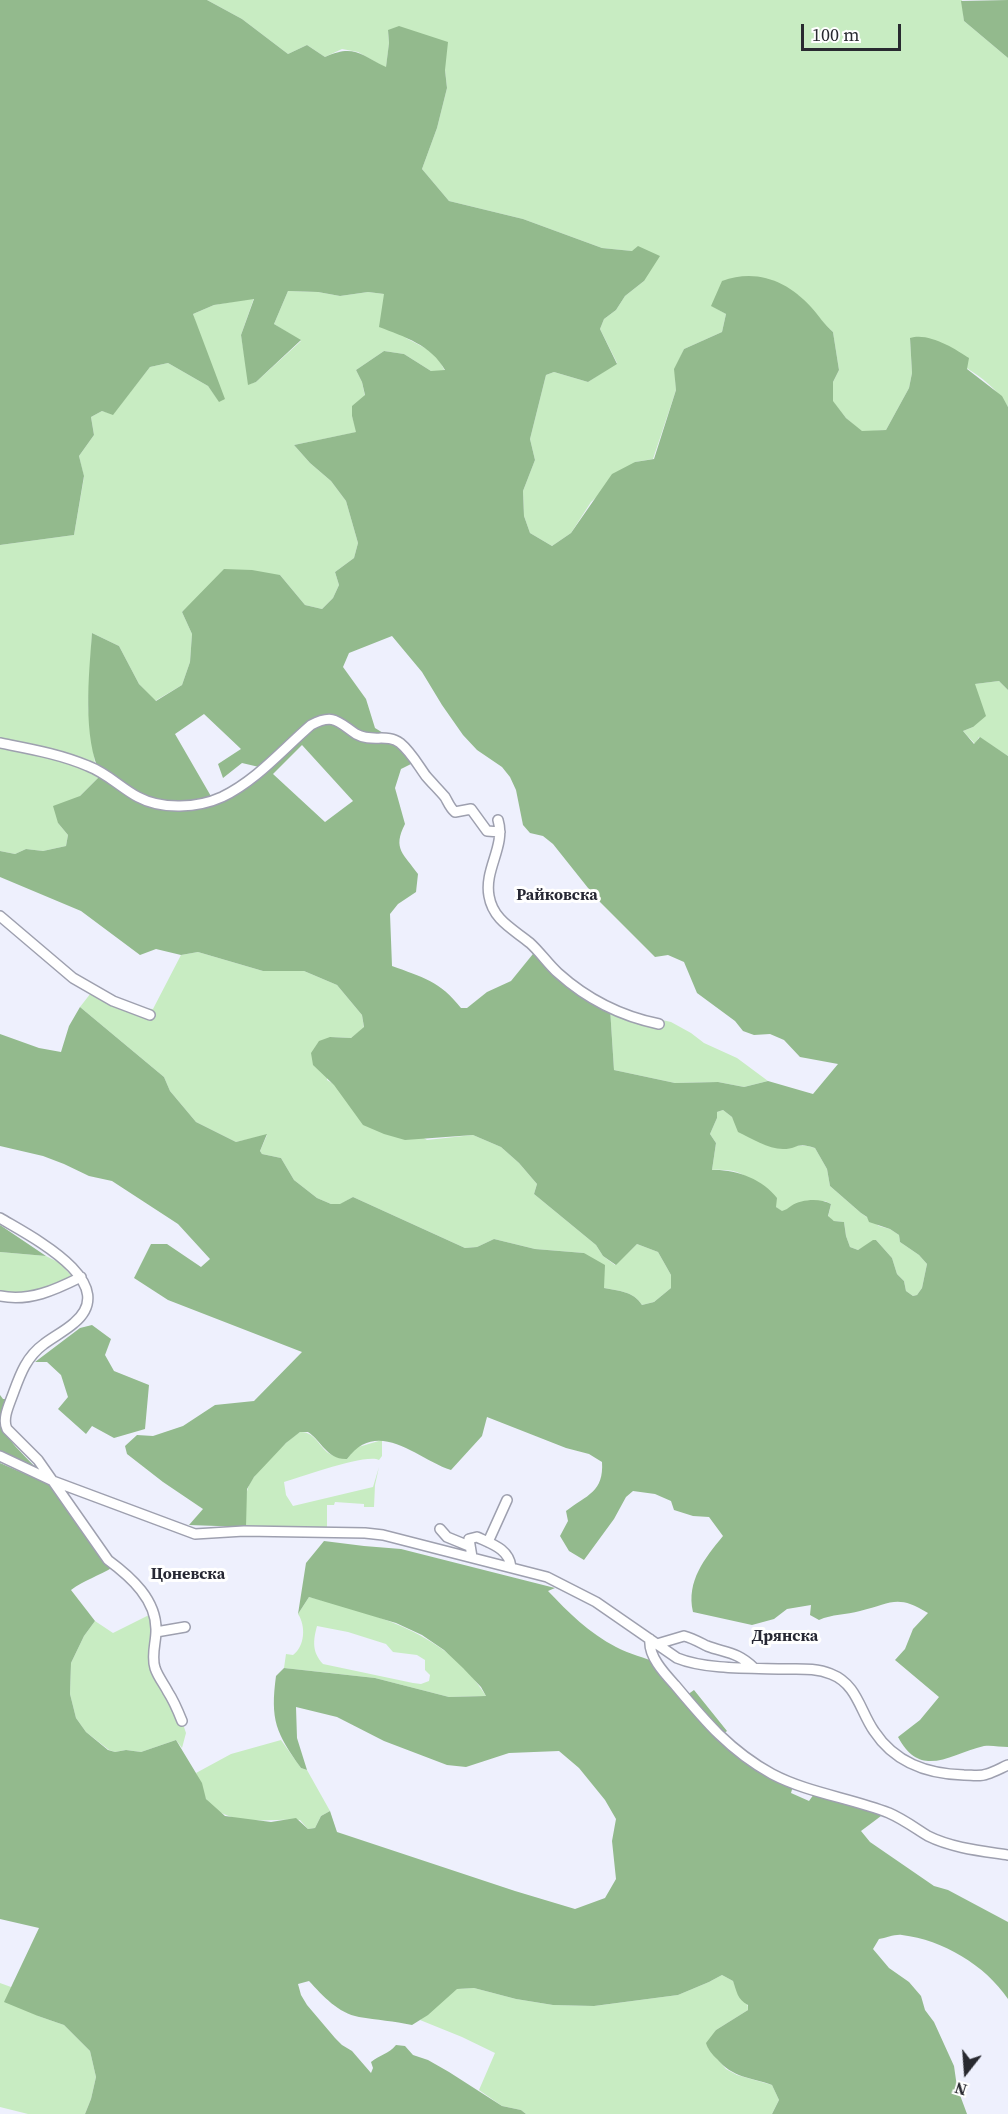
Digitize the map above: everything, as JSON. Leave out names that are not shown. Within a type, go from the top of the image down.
[{"type":"street","points":[[0,743],[28,748],[89,766],[104,773],[138,797],[173,807],[220,798],[254,778],[311,725],[321,720],[332,720],[345,725],[366,739],[384,738],[399,742],[445,797],[452,811],[471,809],[487,831],[500,832]]},
{"type":"street","points":[[498,820],[500,841],[488,886],[490,900],[501,920],[523,937],[559,973],[588,997],[616,1012],[659,1024]]},
{"type":"street","points":[[0,916],[73,978],[112,1001],[150,1015]]},
{"type":"street","points":[[0,1218],[61,1256],[81,1277],[87,1294],[85,1309],[73,1324],[42,1345],[23,1368],[5,1420],[7,1430],[38,1460],[108,1560],[122,1571],[147,1599],[153,1611],[156,1632],[154,1666],[158,1677],[176,1705],[182,1721]]},
{"type":"street","points":[[0,1296],[20,1299],[38,1295],[81,1277]]},
{"type":"street","points":[[0,1456],[53,1481],[195,1534],[244,1531],[383,1535],[547,1577],[596,1602],[677,1658],[688,1662],[754,1668],[819,1670],[834,1675],[845,1682],[858,1697],[869,1724],[880,1739],[895,1755],[916,1768],[948,1775],[981,1776],[1008,1765]]},
{"type":"street","points":[[488,1542],[507,1500]]},
{"type":"street","points":[[440,1529],[447,1537],[469,1546]]},
{"type":"street","points":[[472,1557],[469,1539],[474,1537],[504,1551],[510,1558],[511,1567]]},
{"type":"street","points":[[156,1632],[185,1627]]},
{"type":"street","points":[[653,1641],[684,1636],[735,1654],[754,1668]]},
{"type":"street","points":[[653,1641],[651,1652],[665,1674],[711,1728],[737,1753],[772,1774],[799,1785],[887,1812],[940,1841],[1008,1855]]},
{"type":"green space","points":[[0,0],[207,0],[242,19],[288,54],[307,45],[325,57],[350,51],[386,67],[388,30],[399,26],[448,42],[445,70],[447,88],[437,128],[422,169],[449,201],[523,219],[602,248],[632,251],[638,246],[660,256],[644,281],[625,296],[616,310],[604,319],[600,329],[617,364],[588,382],[554,372],[546,375],[530,439],[535,460],[523,491],[524,516],[530,533],[552,546],[571,533],[612,474],[635,462],[654,459],[676,390],[674,369],[684,349],[722,332],[726,314],[711,306],[722,281],[747,276],[771,279],[792,290],[811,307],[833,332],[839,370],[833,382],[833,401],[846,418],[862,431],[886,430],[909,388],[912,373],[910,338],[933,339],[963,354],[969,358],[967,369],[1002,396],[1008,407],[1008,690],[999,681],[975,684],[986,716],[973,727],[963,731],[974,744],[980,737],[1008,756],[1008,1747],[984,1746],[937,1761],[926,1761],[916,1758],[898,1737],[920,1720],[939,1697],[895,1660],[905,1649],[913,1629],[928,1613],[909,1604],[894,1602],[819,1620],[810,1615],[811,1605],[787,1609],[774,1619],[752,1625],[693,1612],[692,1590],[695,1580],[704,1562],[723,1536],[709,1517],[693,1516],[674,1510],[671,1501],[655,1494],[633,1491],[626,1497],[614,1519],[584,1560],[569,1551],[560,1536],[568,1521],[566,1511],[593,1492],[597,1486],[602,1472],[602,1462],[589,1454],[566,1448],[487,1417],[482,1436],[451,1470],[385,1441],[372,1441],[359,1447],[347,1459],[340,1458],[330,1453],[308,1432],[300,1432],[286,1443],[254,1477],[247,1489],[246,1527],[189,1525],[203,1509],[127,1454],[125,1446],[137,1435],[153,1436],[183,1426],[215,1405],[254,1401],[302,1352],[168,1300],[134,1278],[151,1244],[167,1244],[201,1267],[210,1259],[178,1224],[112,1181],[89,1176],[43,1156],[0,1146],[0,1034],[39,1048],[61,1052],[69,1026],[80,1007],[164,1077],[170,1091],[196,1122],[236,1142],[267,1134],[260,1151],[262,1154],[281,1158],[294,1180],[317,1198],[331,1204],[340,1204],[353,1197],[465,1248],[477,1247],[494,1239],[535,1249],[584,1253],[605,1265],[604,1288],[630,1294],[642,1305],[654,1302],[671,1288],[671,1275],[658,1252],[637,1244],[616,1265],[603,1256],[596,1245],[534,1194],[537,1184],[501,1147],[473,1135],[405,1140],[363,1125],[334,1085],[313,1065],[311,1053],[319,1041],[330,1037],[351,1038],[364,1027],[362,1015],[337,985],[304,971],[263,971],[198,952],[181,955],[156,949],[140,955],[81,911],[0,877],[0,851],[15,854],[26,849],[43,851],[66,846],[68,835],[58,823],[53,806],[80,796],[101,775],[95,760],[89,725],[92,633],[119,646],[139,684],[156,701],[182,685],[190,662],[192,634],[182,612],[224,569],[252,570],[280,575],[305,605],[322,609],[333,598],[339,585],[335,572],[354,558],[358,543],[346,501],[331,481],[294,445],[356,432],[352,406],[365,395],[356,370],[384,351],[404,354],[431,371],[445,370],[425,348],[408,338],[379,327],[384,294],[368,292],[340,296],[318,292],[288,291],[274,324],[301,340],[256,382],[248,385],[241,335],[254,299],[214,305],[193,314],[225,399],[219,402],[208,386],[168,363],[150,367],[113,415],[102,411],[91,417],[94,435],[79,456],[84,476],[74,535],[0,545]],"holes":[[[392,636],[422,672],[463,735],[477,750],[502,767],[510,777],[516,790],[523,825],[530,833],[543,836],[553,844],[596,898],[655,957],[668,955],[684,962],[697,993],[735,1021],[743,1031],[754,1035],[770,1034],[784,1040],[800,1057],[838,1064],[813,1094],[768,1081],[744,1087],[718,1082],[675,1083],[614,1070],[610,1008],[550,968],[537,949],[511,981],[487,992],[467,1008],[461,1008],[446,992],[430,981],[392,966],[390,914],[398,904],[416,892],[418,874],[401,851],[401,833],[405,824],[395,788],[401,769],[415,762],[388,736],[375,728],[366,699],[343,667],[349,653]],[[204,714],[241,749],[218,764],[223,778],[242,763],[259,767],[259,777],[232,796],[212,798],[175,734]],[[302,745],[353,801],[325,822],[273,774]],[[723,1110],[732,1117],[738,1132],[766,1145],[777,1149],[788,1149],[800,1145],[815,1148],[827,1169],[830,1186],[867,1217],[869,1222],[890,1229],[899,1235],[900,1242],[919,1255],[927,1264],[922,1288],[917,1295],[913,1296],[906,1291],[904,1281],[897,1274],[892,1258],[876,1240],[858,1250],[850,1247],[844,1222],[834,1221],[828,1216],[831,1204],[816,1200],[806,1201],[782,1211],[776,1207],[777,1198],[764,1185],[739,1173],[712,1170],[716,1143],[710,1134],[717,1118],[717,1112]]]},
{"type":"green space","points":[[207,0],[962,0],[964,21],[1008,58],[1008,407],[989,384],[977,375],[910,338],[912,373],[909,388],[886,430],[862,432],[833,402],[833,382],[839,370],[833,332],[798,295],[712,306],[726,314],[722,332],[684,349],[675,369],[676,390],[653,459],[635,462],[591,502],[571,533],[552,546],[530,533],[524,516],[523,491],[535,460],[530,439],[546,375],[554,372],[588,382],[617,363],[600,329],[604,319],[616,310],[625,296],[644,281],[632,251],[602,248],[523,219],[449,201],[422,169],[437,128],[447,88],[445,70],[388,30],[386,68],[358,52],[342,49],[325,57],[307,45],[288,54],[242,19]]},
{"type":"green space","points":[[1008,0],[1008,58],[964,21],[961,1]]},
{"type":"green space","points":[[288,291],[318,292],[340,296],[368,292],[384,294],[406,338],[427,349],[438,358],[445,371],[431,371],[404,354],[384,351],[356,370],[365,396],[352,416],[357,432],[294,445],[331,481],[346,501],[358,543],[354,558],[335,572],[339,585],[333,598],[322,609],[305,605],[280,575],[198,598],[182,612],[192,634],[190,662],[182,685],[155,701],[139,684],[119,646],[92,633],[88,707],[95,764],[44,750],[0,742],[0,545],[74,535],[84,477],[79,456],[94,435],[91,417],[102,411],[113,414],[150,367],[168,363],[208,386],[219,401],[193,314],[214,305],[254,298],[241,335],[249,384],[256,382],[301,341],[274,324]]},
{"type":"green space","points":[[999,681],[1008,690],[1008,756],[979,737],[975,744],[963,731],[973,727],[975,684]]},
{"type":"green space","points":[[0,747],[46,754],[101,775],[58,823],[68,835],[66,846],[43,851],[26,849],[15,854],[0,851]]},
{"type":"green space","points":[[198,952],[263,971],[304,971],[337,985],[362,1015],[364,1028],[351,1038],[330,1037],[327,1080],[427,1140],[473,1135],[501,1147],[537,1184],[534,1194],[596,1245],[603,1256],[615,1265],[637,1244],[658,1252],[671,1275],[671,1288],[654,1302],[642,1305],[630,1294],[604,1288],[584,1253],[535,1249],[494,1239],[477,1247],[465,1248],[353,1197],[341,1204],[331,1204],[317,1198],[294,1180],[281,1158],[262,1154],[260,1151],[267,1135],[236,1142],[196,1122],[170,1091],[164,1077],[80,1007],[94,989],[142,1008],[153,1009],[181,955]]},
{"type":"green space","points":[[610,1008],[671,1022],[704,1043],[737,1058],[768,1081],[744,1087],[718,1082],[675,1083],[614,1070]]},
{"type":"green space","points":[[723,1110],[732,1117],[737,1125],[784,1149],[800,1146],[815,1148],[827,1169],[830,1186],[879,1226],[899,1235],[900,1242],[919,1255],[927,1264],[922,1288],[917,1295],[913,1296],[906,1291],[904,1281],[897,1274],[892,1258],[876,1240],[858,1250],[850,1247],[844,1222],[834,1221],[828,1217],[831,1204],[825,1201],[792,1206],[783,1212],[773,1205],[747,1177],[727,1170],[712,1170],[716,1143],[710,1134],[717,1118],[717,1112]]},
{"type":"green space","points":[[0,1225],[46,1256],[0,1252]]},
{"type":"green space","points":[[0,1252],[46,1256],[60,1263],[77,1282],[0,1298]]},
{"type":"green space","points":[[92,1325],[111,1339],[105,1355],[114,1371],[149,1385],[145,1429],[114,1438],[92,1426],[86,1434],[58,1409],[68,1397],[61,1375],[47,1362],[35,1362],[80,1328]]},
{"type":"green space","points":[[0,1395],[6,1399],[5,1423],[9,1438],[36,1468],[30,1468],[0,1454]]},
{"type":"green space","points":[[300,1432],[310,1434],[332,1455],[347,1459],[355,1448],[382,1440],[382,1456],[379,1460],[348,1463],[284,1482],[286,1495],[293,1506],[373,1487],[379,1467],[374,1507],[335,1502],[334,1505],[327,1505],[327,1529],[246,1527],[246,1497],[251,1482],[271,1458]]},
{"type":"green space","points":[[0,1463],[55,1487],[113,1567],[71,1590],[95,1621],[84,1636],[71,1663],[70,1694],[76,1718],[86,1732],[108,1750],[141,1752],[176,1740],[202,1783],[206,1799],[225,1816],[271,1822],[296,1818],[308,1829],[315,1828],[321,1816],[330,1811],[337,1832],[575,1909],[605,1898],[616,1879],[612,1841],[616,1819],[605,1800],[579,1768],[559,1751],[509,1753],[466,1767],[447,1765],[384,1741],[337,1717],[296,1707],[297,1738],[307,1770],[301,1768],[281,1735],[274,1704],[276,1676],[284,1668],[375,1678],[449,1697],[486,1696],[481,1687],[444,1650],[422,1635],[396,1623],[309,1597],[298,1614],[306,1563],[324,1541],[401,1549],[555,1588],[548,1591],[588,1629],[621,1649],[659,1663],[681,1700],[689,1702],[687,1695],[694,1690],[727,1731],[723,1737],[793,1786],[791,1793],[809,1801],[814,1794],[885,1813],[861,1831],[870,1842],[934,1886],[948,1890],[1008,1922],[1008,1999],[988,1975],[975,1965],[933,1942],[896,1935],[879,1939],[873,1949],[889,1968],[909,1982],[921,1996],[925,2010],[934,2022],[954,2066],[957,2087],[967,2114],[772,2114],[779,2100],[772,2085],[729,2070],[713,2055],[706,2043],[716,2030],[748,2010],[748,2005],[739,1998],[733,1981],[722,1975],[678,1995],[594,2006],[553,2005],[516,1999],[474,1988],[457,1989],[428,2015],[412,2025],[351,2015],[331,2003],[309,1981],[298,1984],[307,2005],[335,2038],[352,2051],[371,2073],[373,2068],[371,2062],[396,2045],[405,2046],[413,2055],[428,2060],[449,2072],[502,2106],[521,2110],[526,2114],[85,2114],[96,2077],[90,2051],[64,2025],[4,2002],[39,1928],[0,1919]]},
{"type":"green space","points":[[309,1597],[384,1619],[408,1629],[431,1641],[452,1656],[470,1674],[486,1696],[449,1697],[375,1678],[284,1668],[286,1654],[293,1655],[302,1641],[303,1630],[298,1614]],"holes":[[[317,1626],[348,1632],[386,1644],[393,1652],[417,1655],[425,1660],[425,1670],[430,1675],[429,1681],[421,1684],[413,1683],[323,1664],[314,1646]]]},
{"type":"green space","points":[[151,1614],[153,1620],[152,1660],[180,1715],[186,1733],[182,1748],[176,1740],[141,1752],[126,1750],[115,1752],[86,1732],[76,1718],[70,1694],[71,1663],[84,1636],[95,1621],[113,1633]]},
{"type":"green space","points":[[281,1740],[301,1768],[307,1770],[330,1811],[321,1816],[315,1828],[308,1829],[300,1820],[249,1820],[225,1815],[206,1799],[196,1773],[231,1754]]},
{"type":"green space","points":[[722,1975],[733,1981],[748,2006],[748,2010],[716,2030],[708,2048],[726,2069],[737,2075],[772,2085],[779,2100],[772,2114],[526,2114],[521,2110],[502,2106],[479,2090],[495,2053],[420,2020],[456,1989],[474,1988],[516,1999],[553,2005],[594,2006],[678,1995]]},
{"type":"green space","points":[[0,1983],[11,1987],[38,2016],[64,2025],[90,2051],[96,2077],[85,2114],[28,2114],[0,2107]]},
{"type":"district","name":"Райковска","points":[[557,896]]},
{"type":"district","name":"Цоневска","points":[[188,1575]]},
{"type":"district","name":"Дрянска","points":[[785,1637]]}]
